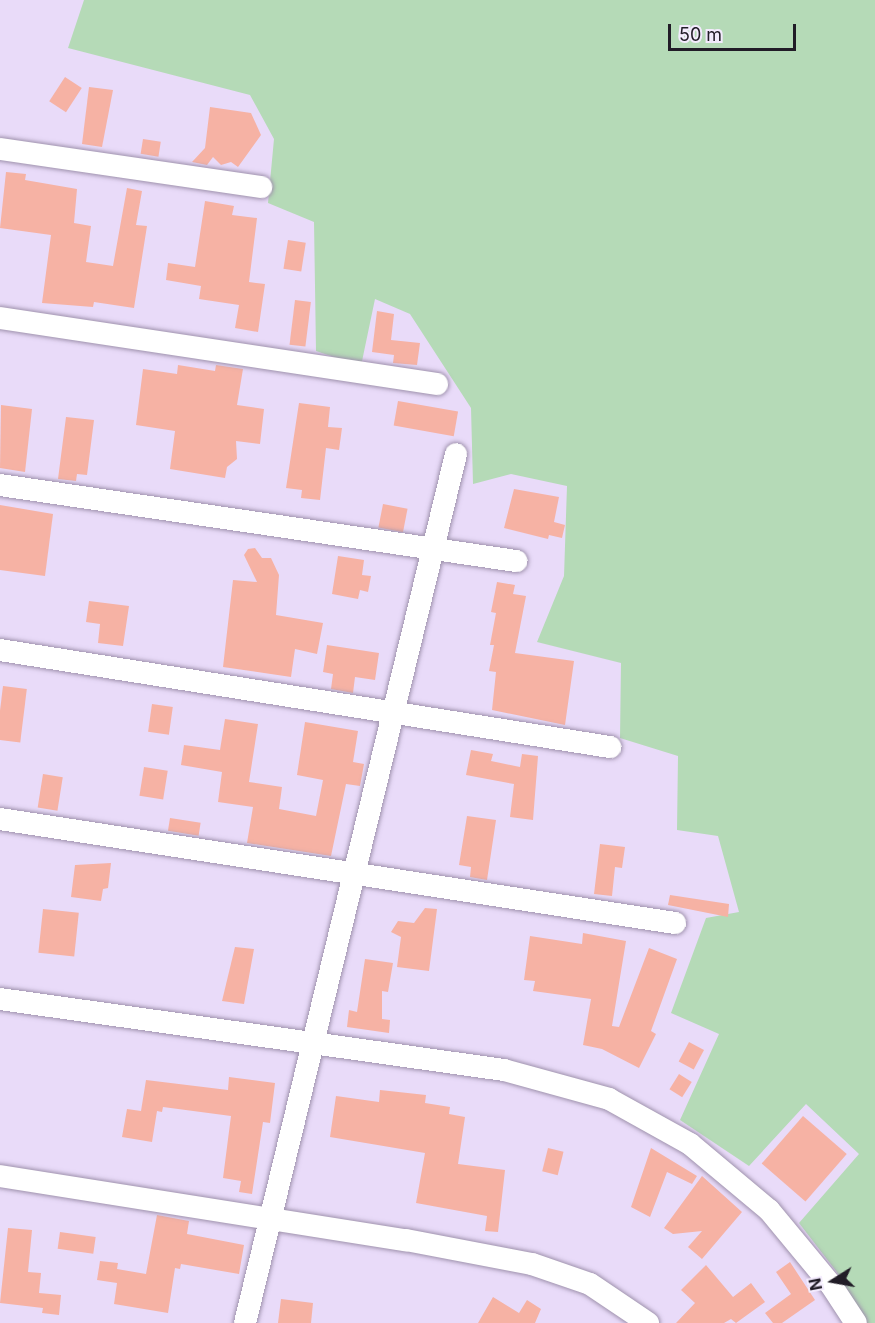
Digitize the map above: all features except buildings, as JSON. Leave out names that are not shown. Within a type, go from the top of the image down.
[{"type":"street","points":[[0,149],[261,186]]},
{"type":"street","points":[[0,318],[437,384]]},
{"type":"street","points":[[245,1323],[456,454]]},
{"type":"street","points":[[0,485],[516,561]]},
{"type":"street","points":[[0,650],[610,747]]},
{"type":"street","points":[[0,819],[675,923]]},
{"type":"street","points":[[0,999],[312,1045],[504,1070],[609,1099],[651,1119],[690,1144],[769,1210],[831,1285],[856,1323]]},
{"type":"street","points":[[0,1176],[270,1218],[532,1264],[590,1284],[648,1323]]},
{"type":"green space","points":[[84,0],[875,0],[875,1323],[867,1323],[836,1271],[799,1223],[859,1154],[806,1104],[749,1166],[680,1120],[719,1034],[671,1013],[706,918],[739,912],[718,836],[677,830],[678,756],[620,738],[621,663],[537,642],[564,576],[567,486],[511,474],[473,484],[471,408],[410,314],[375,299],[361,366],[316,351],[314,222],[268,203],[274,139],[250,95],[68,48]]}]
